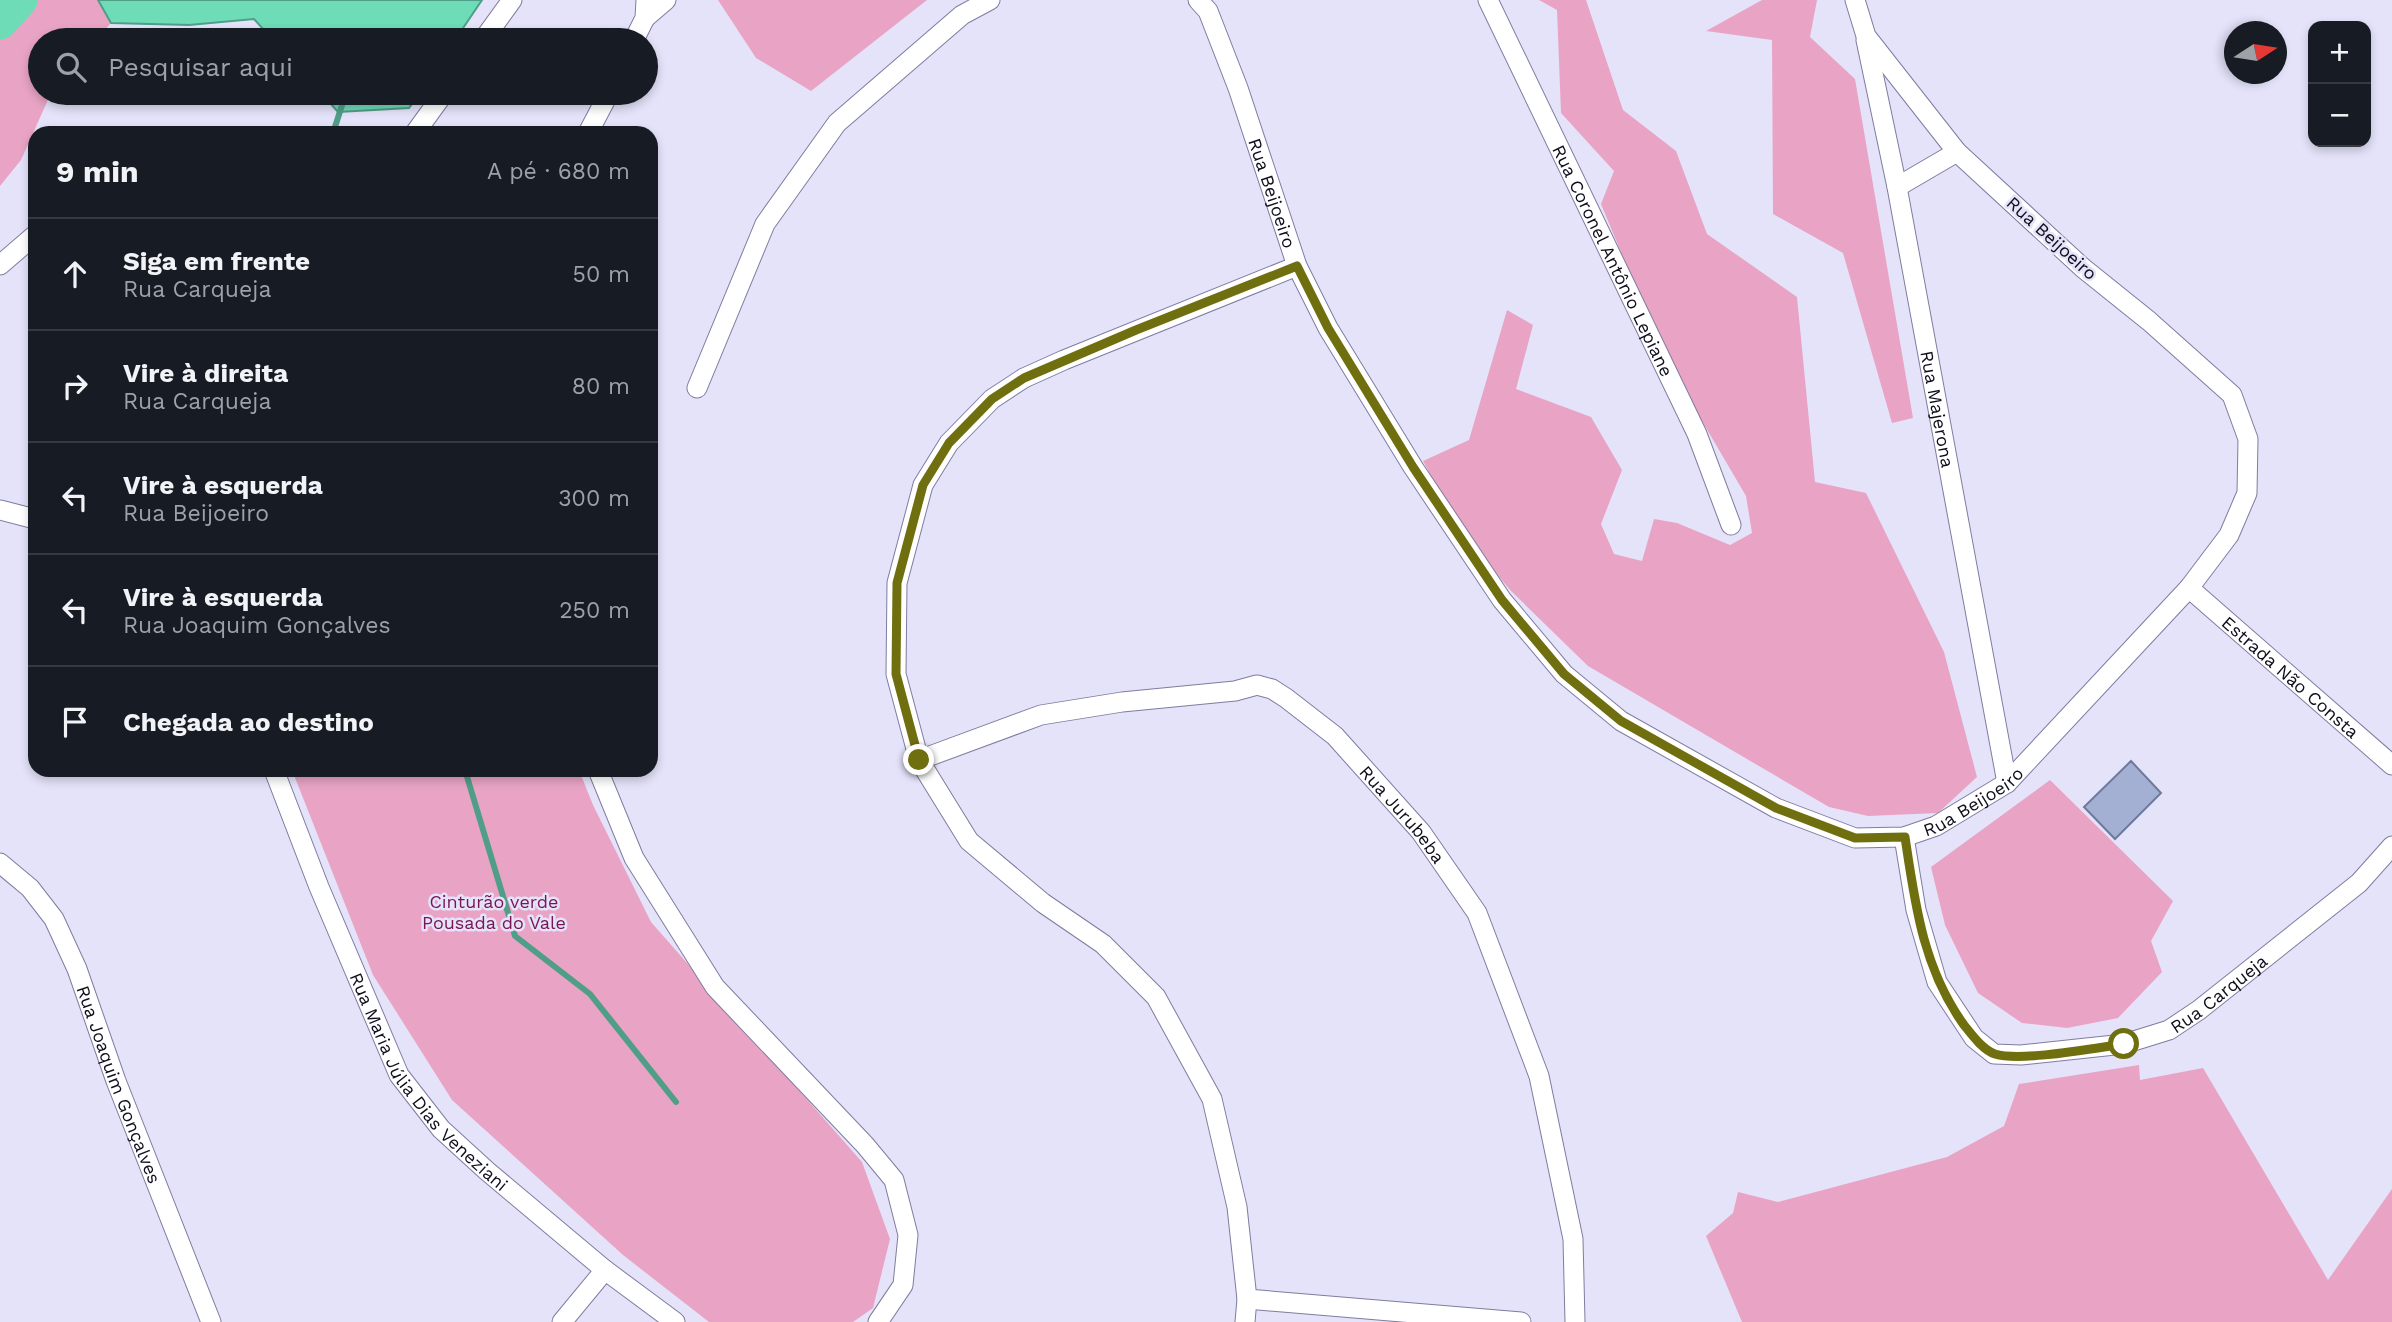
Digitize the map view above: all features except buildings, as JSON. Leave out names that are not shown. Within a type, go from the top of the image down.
[{"type":"street","points":[[492,28],[512,0]]},
{"type":"street","points":[[639,28],[646,9],[666,0]]},
{"type":"street","points":[[697,388],[765,224],[836,123],[962,15],[990,0]]},
{"type":"street","name":"Rua Beijoeiro","points":[[1198,0],[1208,11],[1238,88],[1297,266],[1328,328],[1413,467],[1502,600],[1564,674],[1621,721],[1776,808],[1855,838],[1905,837],[1936,826],[2007,783],[2189,588],[2229,535],[2247,493],[2248,439],[2232,395],[2149,321],[2083,268],[1957,152],[1866,36],[1855,0]]},
{"type":"street","name":"Rua Coronel Antônio Lepiane","points":[[1488,0],[1697,434],[1731,525]]},
{"type":"street","name":"Rua Majerona","points":[[1866,36],[1897,187],[2007,783]]},
{"type":"street","points":[[420,126],[435,105]]},
{"type":"street","points":[[592,126],[603,105]]},
{"type":"street","points":[[1897,187],[1957,152]]},
{"type":"street","points":[[0,265],[28,241]]},
{"type":"street","points":[[1245,1322],[1247,1299],[1237,1208],[1212,1099],[1156,997],[1103,944],[1043,903],[969,841],[919,760],[896,674],[897,583],[923,485],[949,443],[992,399],[1024,378],[1297,266]]},
{"type":"street","points":[[0,510],[28,517]]},
{"type":"street","name":"Estrada Não Consta","points":[[2189,588],[2392,765]]},
{"type":"street","name":"Rua Jurubeba","points":[[919,760],[1041,715],[1122,702],[1235,691],[1257,685],[1272,689],[1286,698],[1335,736],[1421,832],[1476,914],[1539,1076],[1573,1239],[1575,1322]]},
{"type":"street","name":"Rua Maria Júlia Dias Veneziani","points":[[277,777],[319,887],[399,1075],[441,1129],[487,1171],[605,1270],[676,1322]]},
{"type":"street","points":[[601,777],[634,858],[715,987],[894,1180],[908,1235],[903,1285],[878,1322]]},
{"type":"street","name":"Rua Carqueja","points":[[1905,837],[1916,910],[1937,982],[1973,1038],[1994,1054],[2021,1055],[2124,1044],[2169,1030],[2199,1010],[2359,883],[2392,846]]},
{"type":"street","name":"Rua Joaquim Gonçalves","points":[[0,863],[30,888],[54,919],[66,944],[116,1081],[211,1322]]},
{"type":"street","points":[[562,1322],[605,1270]]},
{"type":"street","points":[[1247,1299],[1521,1322]]},
{"type":"green space","points":[[0,0],[98,0],[111,23],[107,28],[28,28],[28,105],[46,105],[36,126],[28,126],[28,144],[21,160],[0,186]]},
{"type":"green space","points":[[718,0],[927,0],[811,91],[756,58]]},
{"type":"green space","points":[[1539,0],[1586,0],[1623,110],[1676,151],[1707,234],[1797,297],[1815,482],[1866,493],[1944,652],[1977,777],[1938,813],[1868,816],[1829,807],[1588,666],[1511,591],[1463,534],[1423,461],[1469,440],[1507,310],[1533,325],[1516,389],[1591,417],[1622,470],[1601,524],[1614,554],[1642,561],[1654,519],[1677,523],[1730,545],[1752,533],[1746,496],[1664,356],[1601,204],[1614,171],[1561,113],[1557,10]]},
{"type":"green space","points":[[1762,0],[1817,0],[1810,37],[1855,79],[1913,418],[1892,423],[1843,253],[1773,214],[1772,40],[1706,31]]},
{"type":"green space","name":"Cinturão verde Pousada do Vale","points":[[295,777],[582,777],[651,922],[862,1162],[890,1239],[873,1308],[853,1322],[709,1322],[623,1255],[452,1100],[373,975]]},
{"type":"green space","points":[[2050,780],[2173,901],[2151,941],[2162,972],[2118,1018],[2067,1028],[2022,1023],[1978,993],[1945,925],[1931,867]]},
{"type":"green space","points":[[2139,1065],[2140,1080],[2203,1068],[2328,1280],[2392,1189],[2392,1322],[1742,1322],[1706,1236],[1733,1213],[1738,1192],[1778,1202],[1947,1157],[2004,1126],[2019,1084]]},
{"type":"shaded area","points":[[98,0],[482,0],[463,28],[262,28],[254,19],[189,25],[111,23]]},
{"type":"shaded area","points":[[332,105],[411,105],[409,108],[338,112]]},
{"type":"waterway","points":[[0,22],[20,0]]},
{"type":"waterway","points":[[335,126],[342,105]]},
{"type":"waterway","points":[[467,777],[515,936],[590,994],[676,1102]]},
{"type":"route","points":[[919,760],[896,674],[897,583],[923,485],[949,443],[992,399],[1024,378],[1297,266],[1328,328],[1413,467],[1502,600],[1564,674],[1621,721],[1776,808],[1855,838],[1905,837],[1916,910],[1937,982],[1973,1038],[1994,1054],[2048,1054],[2124,1044]]}]
